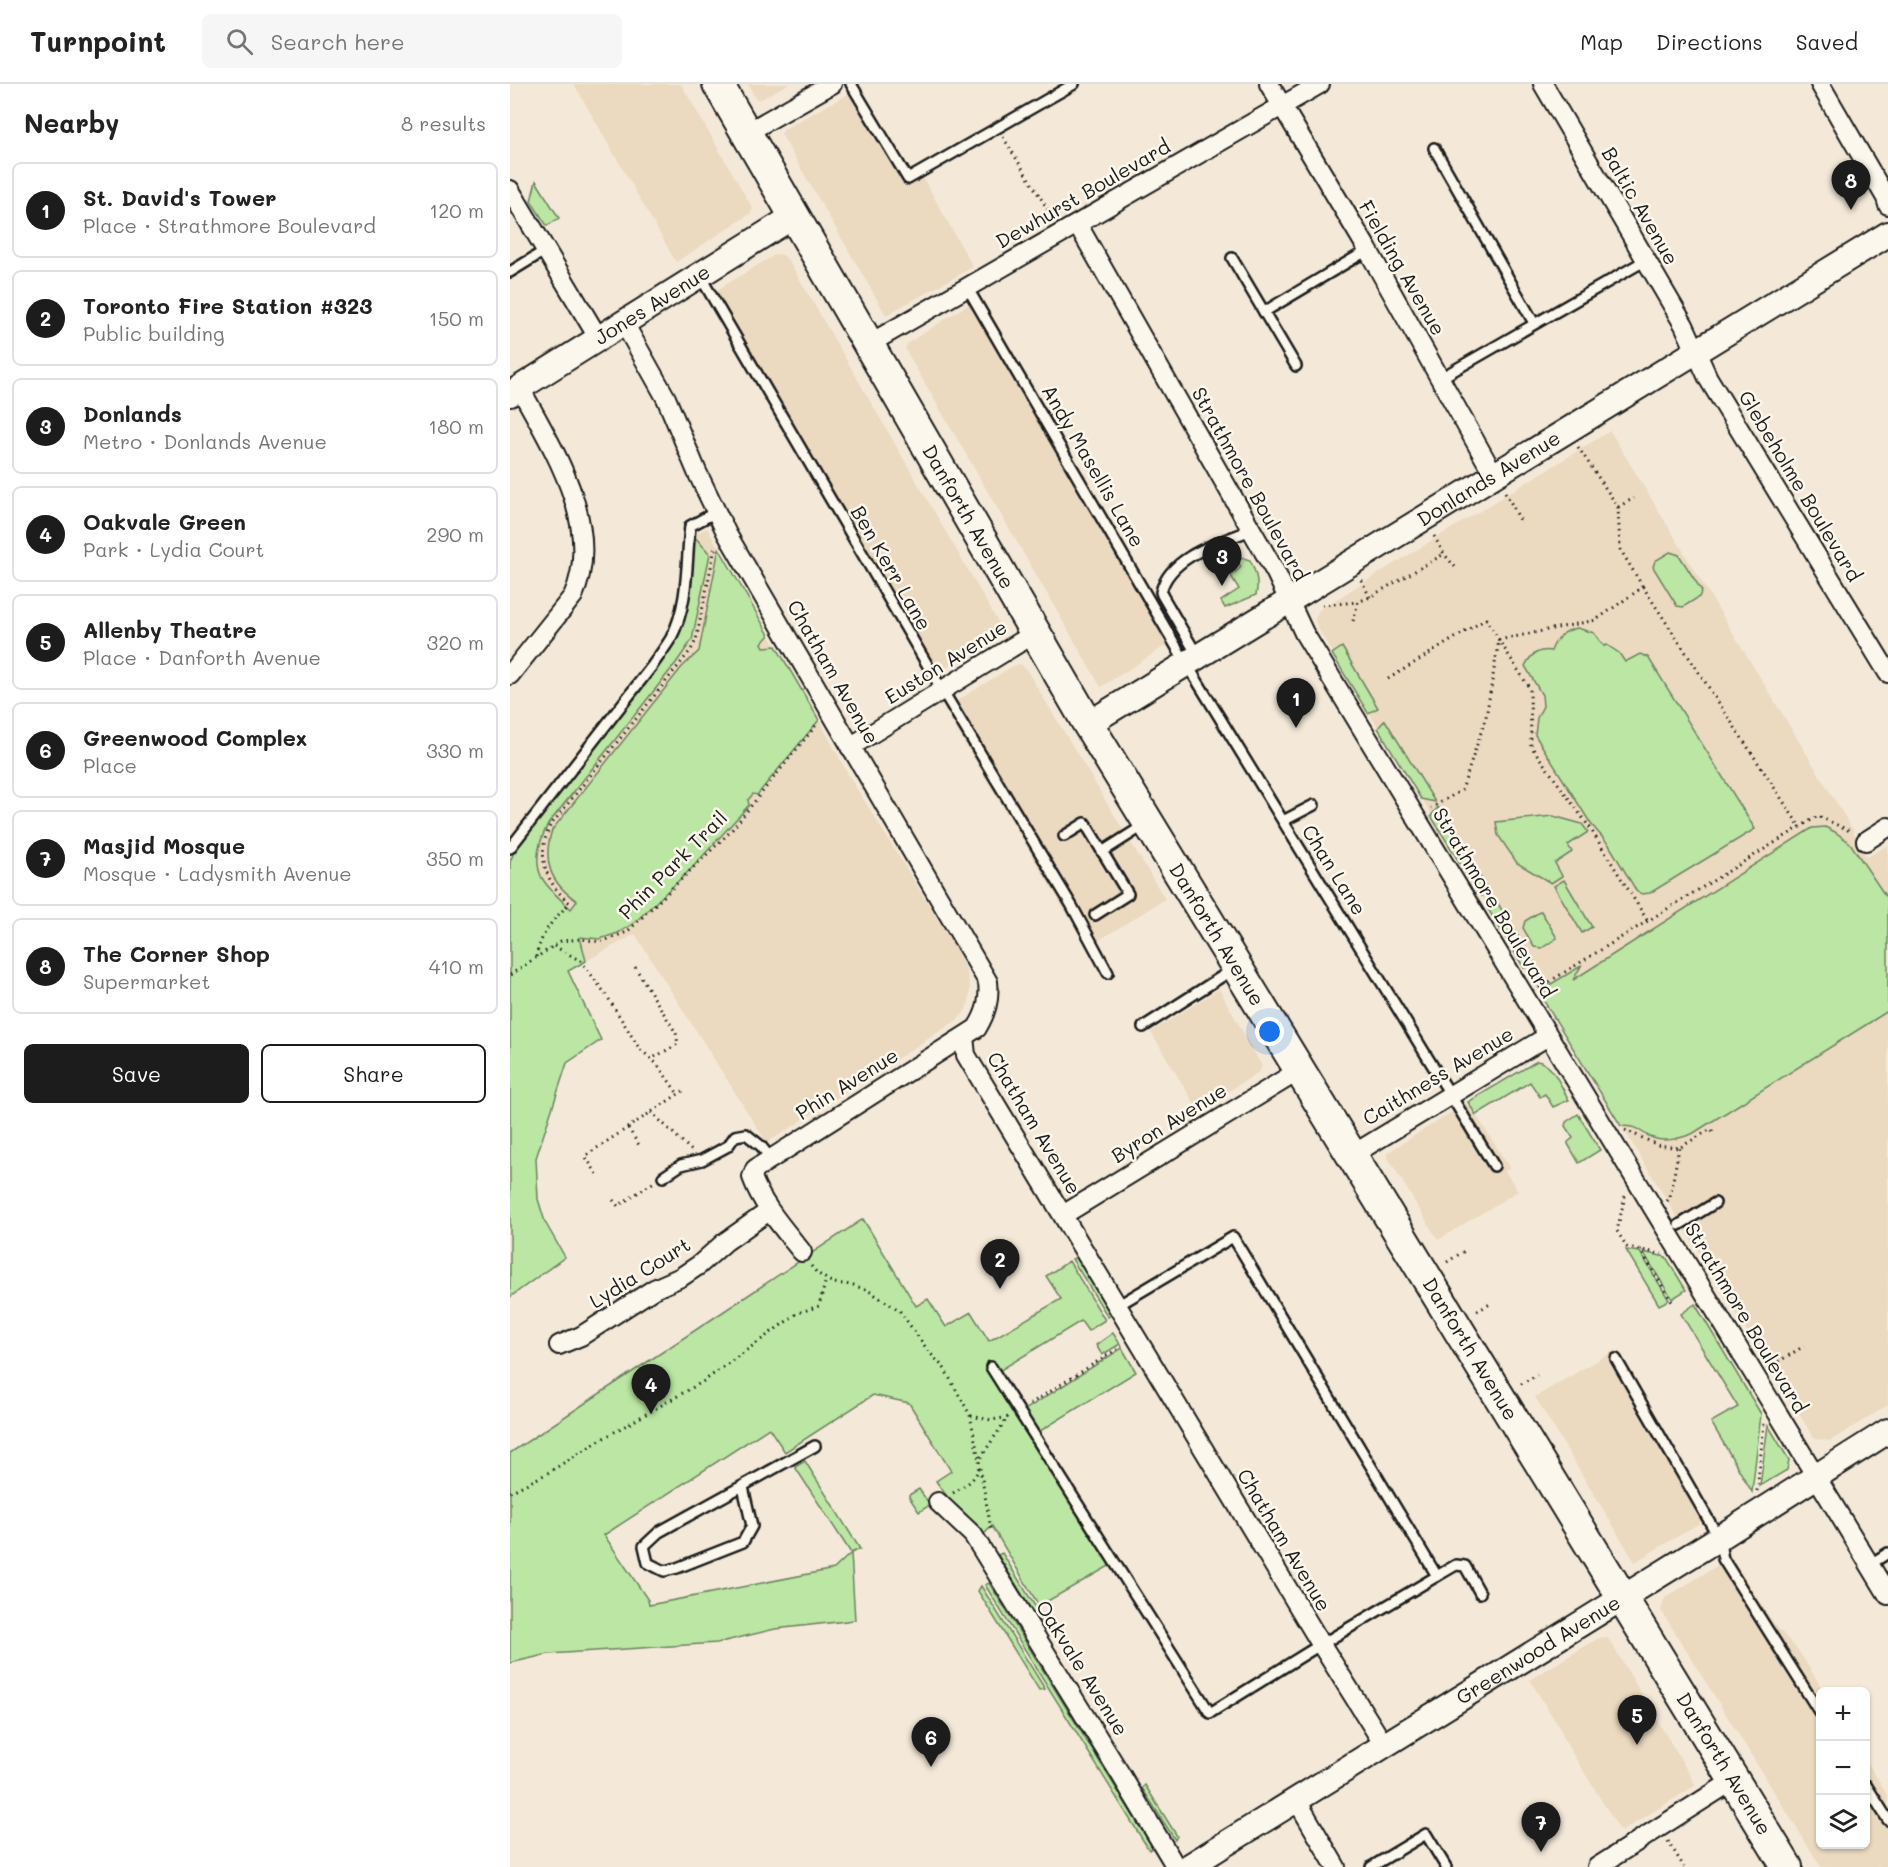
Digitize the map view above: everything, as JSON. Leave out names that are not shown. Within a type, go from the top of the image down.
[{"type":"main road","name":"Danforth Avenue","points":[[718,84],[1088,724],[1787,1867]]},
{"type":"street","points":[[746,133],[832,84]]},
{"type":"street","name":"Fielding Avenue","points":[[1269,84],[1368,250],[1499,483]]},
{"type":"street","name":"Dewhurst Boulevard","points":[[869,344],[1320,84]]},
{"type":"street","name":"Baltic Avenue","points":[[1543,84],[1684,325],[1696,351]]},
{"type":"street","points":[[1820,84],[1888,205]]},
{"type":"street","points":[[510,190],[599,339]]},
{"type":"street","name":"Jones Avenue","points":[[515,391],[794,216]]},
{"type":"street","name":"Strathmore Boulevard","points":[[1078,225],[1251,530],[1290,601],[1304,633],[1888,1595]]},
{"type":"street","name":"Donlands Avenue","points":[[1088,724],[1290,601],[1499,483],[1696,351],[1888,234]]},
{"type":"street","name":"Chatham Avenue","points":[[624,323],[666,398],[716,512],[988,982],[989,996],[984,1016],[977,1028],[964,1037],[966,1055],[1384,1745]]},
{"type":"street","name":"Glebeholme Boulevard","points":[[1696,351],[1708,378],[1888,673]]},
{"type":"street","points":[[510,675],[573,596],[579,582],[582,564],[579,522],[566,478],[551,444],[515,391]]},
{"type":"street","name":"Euston Avenue","points":[[850,747],[1035,633]]},
{"type":"street","points":[[1861,836],[1888,827]]},
{"type":"street","name":"Caithness Avenue","points":[[1352,1155],[1548,1036]]},
{"type":"street","name":"Phin Avenue","points":[[769,1210],[752,1177],[755,1169],[964,1037]]},
{"type":"street","name":"Byron Avenue","points":[[1063,1215],[1300,1070]]},
{"type":"street","points":[[769,1210],[802,1252]]},
{"type":"street","name":"Lydia Court","points":[[559,1345],[581,1336],[654,1289],[699,1265],[724,1242],[769,1210]]},
{"type":"street","name":"Greenwood Avenue","points":[[1188,1867],[1888,1431]]},
{"type":"street","name":"Oakvale Avenue","points":[[944,1499],[973,1534],[1176,1867]]},
{"type":"street","points":[[1598,1867],[1734,1780]]},
{"type":"street","points":[[1296,1799],[1336,1867]]},
{"type":"lane","points":[[851,84],[908,179],[1074,84]]},
{"type":"lane","points":[[1434,148],[1534,323]]},
{"type":"lane","points":[[510,272],[546,250]]},
{"type":"lane","points":[[1264,312],[1368,250]]},
{"type":"lane","points":[[1232,258],[1296,366]]},
{"type":"lane","points":[[1439,379],[1646,260]]},
{"type":"lane","name":"Ben Kerr Lane","points":[[699,274],[1072,906],[1108,973]]},
{"type":"lane","name":"Andy Masellis Lane","points":[[967,287],[1193,661]]},
{"type":"lane","points":[[510,848],[652,666],[671,638],[685,592],[690,526],[716,512]]},
{"type":"lane","points":[[1193,661],[1161,589],[1174,569],[1187,558],[1209,546],[1251,530]]},
{"type":"lane","name":"Chan Lane","points":[[1193,661],[1283,821],[1494,1166]]},
{"type":"lane","points":[[1283,821],[1314,805]]},
{"type":"lane","points":[[1064,836],[1084,823],[1128,894],[1095,915]]},
{"type":"lane","points":[[1102,852],[1149,823]]},
{"type":"lane","points":[[1143,1027],[1237,968]]},
{"type":"lane","points":[[663,1177],[681,1165],[702,1160],[728,1146],[735,1136],[746,1134],[761,1146],[771,1159]]},
{"type":"lane","points":[[1678,1225],[1715,1203]]},
{"type":"lane","points":[[1117,1306],[1233,1237],[1437,1576]]},
{"type":"lane","points":[[1616,1359],[1719,1538],[1723,1559],[1816,1705]]},
{"type":"lane","points":[[991,1367],[1210,1713],[1321,1644],[1456,1565],[1465,1566],[1480,1593]]},
{"type":"lane","points":[[742,1487],[752,1526],[743,1542],[664,1571],[648,1563],[645,1546],[659,1532],[815,1446]]},
{"type":"lane","points":[[1869,1565],[1888,1553]]},
{"type":"lane","points":[[1870,1791],[1888,1820]]},
{"type":"lane","points":[[1371,1867],[1426,1834],[1446,1867]]},
{"type":"path","points":[[997,128],[1056,222]]},
{"type":"path","points":[[1578,447],[1618,507],[1620,549],[1800,827]]},
{"type":"path","points":[[1499,483],[1520,520]]},
{"type":"path","points":[[1618,507],[1634,498]]},
{"type":"path","points":[[1434,536],[1444,554],[1456,568]]},
{"type":"path","points":[[536,957],[549,924],[570,903],[557,890],[548,876],[544,863],[543,842],[550,826],[696,640],[716,538]]},
{"type":"path","points":[[1321,605],[1358,602],[1444,554]]},
{"type":"path","points":[[1361,580],[1370,597]]},
{"type":"path","points":[[1499,640],[1596,620],[1643,587]]},
{"type":"path","points":[[1353,621],[1358,602]]},
{"type":"path","points":[[1388,679],[1486,619],[1530,689],[1531,746],[1590,828],[1647,920]]},
{"type":"path","points":[[1425,812],[1462,790],[1486,717],[1499,640]]},
{"type":"path","name":"Phin Park Trail","points":[[510,975],[561,941],[581,939],[601,942],[627,932],[730,832],[822,720]]},
{"type":"path","points":[[1535,991],[1818,816],[1861,836]]},
{"type":"path","points":[[554,946],[581,961],[639,1048],[657,1064],[678,1094]]},
{"type":"path","points":[[635,966],[677,1038],[678,1044],[651,1059]]},
{"type":"path","points":[[597,1174],[585,1156],[683,1091]]},
{"type":"path","points":[[651,1113],[702,1160]]},
{"type":"path","points":[[628,1128],[639,1145]]},
{"type":"path","points":[[1620,1128],[1658,1145],[1679,1148],[1711,1128],[1714,1133]]},
{"type":"path","points":[[1666,1203],[1670,1197],[1679,1148]]},
{"type":"path","points":[[613,1200],[618,1206],[663,1177]]},
{"type":"path","points":[[1627,1190],[1617,1231],[1627,1247],[1667,1255]]},
{"type":"path","points":[[1640,1249],[1672,1302]]},
{"type":"path","points":[[1446,1262],[1466,1250]]},
{"type":"path","points":[[802,1252],[817,1273],[826,1279],[833,1283],[869,1291],[899,1310],[929,1352],[944,1368],[970,1415],[980,1460],[991,1533],[982,1550]]},
{"type":"path","points":[[510,1492],[546,1474],[704,1381],[798,1312],[819,1306],[826,1279]]},
{"type":"path","points":[[1477,1311],[1492,1303]]},
{"type":"path","points":[[970,1415],[991,1420],[1008,1417],[1122,1346]]},
{"type":"path","points":[[1767,1369],[1804,1346]]},
{"type":"path","points":[[1521,1384],[1537,1375]]},
{"type":"path","points":[[1757,1492],[1765,1416]]},
{"type":"path","points":[[980,1460],[1008,1417]]},
{"type":"path","points":[[944,1499],[975,1477],[980,1468]]},
{"type":"path","points":[[1667,1840],[1684,1867]]},
{"type":"shaded area","points":[[574,84],[681,84],[753,209],[750,214],[676,262]]},
{"type":"shaded area","points":[[748,84],[788,84],[761,99],[756,99]]},
{"type":"shaded area","points":[[852,92],[908,184],[922,176],[973,267],[886,315],[781,134],[784,129]]},
{"type":"shaded area","points":[[776,254],[783,255],[789,261],[998,622],[997,632],[936,675],[709,295]]},
{"type":"shaded area","points":[[969,304],[1170,643],[1101,687],[905,349],[908,343]]},
{"type":"shaded area","points":[[1610,431],[1853,830],[1867,857],[1888,845],[1888,1405],[1830,1441],[1815,1439],[1765,1361],[1317,627],[1315,618],[1319,610]]},
{"type":"shaded area","points":[[707,528],[849,776],[958,952],[966,970],[970,988],[969,1002],[964,1013],[957,1020],[767,1143],[635,934],[586,961],[571,910],[516,848],[626,709],[658,666],[673,641],[685,613],[690,588],[693,535]]},
{"type":"shaded area","points":[[1020,664],[1026,669],[1165,899],[1096,942],[1111,969],[1103,974],[944,709],[1013,666]]},
{"type":"shaded area","points":[[1219,989],[1262,1066],[1259,1072],[1198,1110],[1151,1032]]},
{"type":"shaded area","points":[[1468,1102],[1510,1168],[1505,1171],[1518,1191],[1438,1240],[1387,1153]]},
{"type":"shaded area","points":[[1615,1350],[1713,1515],[1635,1562],[1535,1397]]},
{"type":"shaded area","points":[[1731,1557],[1774,1624],[1798,1650],[1821,1687],[1816,1687],[1816,1849],[1870,1849],[1870,1767],[1888,1796],[1888,1867],[1821,1867],[1661,1610],[1665,1598]]},
{"type":"shaded area","points":[[1603,1637],[1608,1638],[1696,1785],[1621,1832],[1530,1680]]},
{"type":"green space","points":[[536,181],[559,218],[547,226],[531,201]]},
{"type":"green space","points":[[693,535],[710,554],[692,640],[549,823],[540,843],[538,857],[542,878],[571,909],[577,901],[560,887],[548,861],[552,830],[682,667],[699,651],[719,548],[769,635],[762,643],[764,647],[776,646],[819,720],[757,795],[753,794],[748,800],[749,805],[692,868],[633,924],[618,933],[600,939],[580,937],[586,961],[568,971],[601,1040],[567,1063],[536,1158],[538,1199],[545,1222],[565,1257],[510,1297],[510,862],[516,847],[641,691],[672,644],[688,603]]},
{"type":"green space","points":[[1670,552],[1679,555],[1702,591],[1699,597],[1683,607],[1677,606],[1653,567],[1655,561]]},
{"type":"green space","points":[[1234,555],[1250,560],[1256,577],[1257,590],[1256,595],[1225,608],[1221,601],[1239,589],[1231,576],[1241,567]]},
{"type":"green space","points":[[1577,628],[1594,633],[1604,646],[1607,645],[1619,653],[1625,662],[1640,654],[1648,657],[1755,829],[1650,893],[1637,892],[1609,845],[1591,824],[1535,735],[1537,718],[1543,706],[1542,695],[1525,666],[1535,653],[1551,651],[1561,636]]},
{"type":"green space","points":[[1342,647],[1378,708],[1368,713],[1332,654]]},
{"type":"green space","points":[[1385,720],[1435,802],[1421,799],[1378,728]]},
{"type":"green space","points":[[1438,807],[1490,893],[1480,896],[1431,816]]},
{"type":"green space","points":[[1553,816],[1582,824],[1588,832],[1568,845],[1572,852],[1555,863],[1562,876],[1551,883],[1517,863],[1498,835],[1496,822]]},
{"type":"green space","points":[[1825,827],[1850,843],[1888,900],[1888,1011],[1692,1134],[1662,1140],[1653,1138],[1636,1128],[1621,1126],[1542,998],[1546,987],[1581,966],[1573,980],[1812,828]]},
{"type":"green space","points":[[1564,880],[1592,927],[1582,933],[1554,886]]},
{"type":"green space","points":[[1497,902],[1535,964],[1524,968],[1488,909]]},
{"type":"green space","points":[[1541,911],[1557,938],[1542,948],[1534,947],[1523,928],[1525,921]]},
{"type":"green space","points":[[1537,1061],[1548,1066],[1560,1082],[1569,1100],[1553,1107],[1545,1094],[1540,1097],[1530,1082],[1476,1115],[1468,1102]]},
{"type":"green space","points":[[1578,1114],[1600,1150],[1579,1163],[1568,1144],[1573,1138],[1565,1126],[1566,1122]]},
{"type":"green space","points":[[863,1219],[916,1306],[928,1299],[946,1327],[971,1312],[989,1341],[1061,1299],[1046,1276],[1069,1261],[1105,1320],[1088,1331],[1081,1321],[999,1371],[993,1362],[986,1367],[1111,1565],[1039,1606],[992,1526],[984,1534],[953,1504],[936,1481],[951,1471],[909,1403],[873,1395],[785,1452],[769,1428],[604,1535],[648,1600],[649,1605],[834,1569],[851,1553],[855,1620],[775,1629],[717,1643],[549,1654],[510,1663],[510,1453]]},
{"type":"green space","points":[[1626,1250],[1640,1252],[1669,1300],[1659,1305]]},
{"type":"green space","points":[[1643,1252],[1666,1257],[1686,1290],[1672,1299]]},
{"type":"green space","points":[[1076,1257],[1111,1315],[1108,1317],[1072,1259]]},
{"type":"green space","points":[[1695,1304],[1761,1414],[1752,1492],[1711,1422],[1738,1407],[1681,1314]]},
{"type":"green space","points":[[1113,1333],[1120,1344],[1102,1355],[1096,1345]]},
{"type":"green space","points":[[1122,1348],[1136,1372],[1037,1433],[1023,1411]]},
{"type":"green space","points":[[1768,1425],[1789,1460],[1787,1470],[1760,1486]]},
{"type":"green space","points":[[805,1461],[860,1549],[851,1553],[795,1467]]},
{"type":"green space","points":[[919,1489],[930,1505],[919,1512],[909,1495]]},
{"type":"green space","points":[[1002,1553],[1043,1619],[1039,1622],[998,1555]]},
{"type":"green space","points":[[989,1583],[1153,1848],[1149,1850],[985,1585]]},
{"type":"green space","points":[[981,1586],[1045,1689],[1039,1690],[978,1591]]},
{"type":"green space","points":[[1145,1785],[1177,1836],[1175,1840],[1142,1788]]},
{"type":"place","name":"The Corner Shop","points":[[1851,210]]},
{"type":"place","name":"Donlands","points":[[1222,586]]},
{"type":"place","name":"St. David's Tower","points":[[1296,728]]},
{"type":"place","name":"Toronto Fire Station #323","points":[[1000,1289]]},
{"type":"place","name":"Oakvale Green","points":[[651,1414]]},
{"type":"place","name":"Allenby Theatre","points":[[1637,1745]]},
{"type":"place","name":"Greenwood Complex","points":[[931,1767]]},
{"type":"place","name":"Masjid Mosque","points":[[1541,1852]]}]
